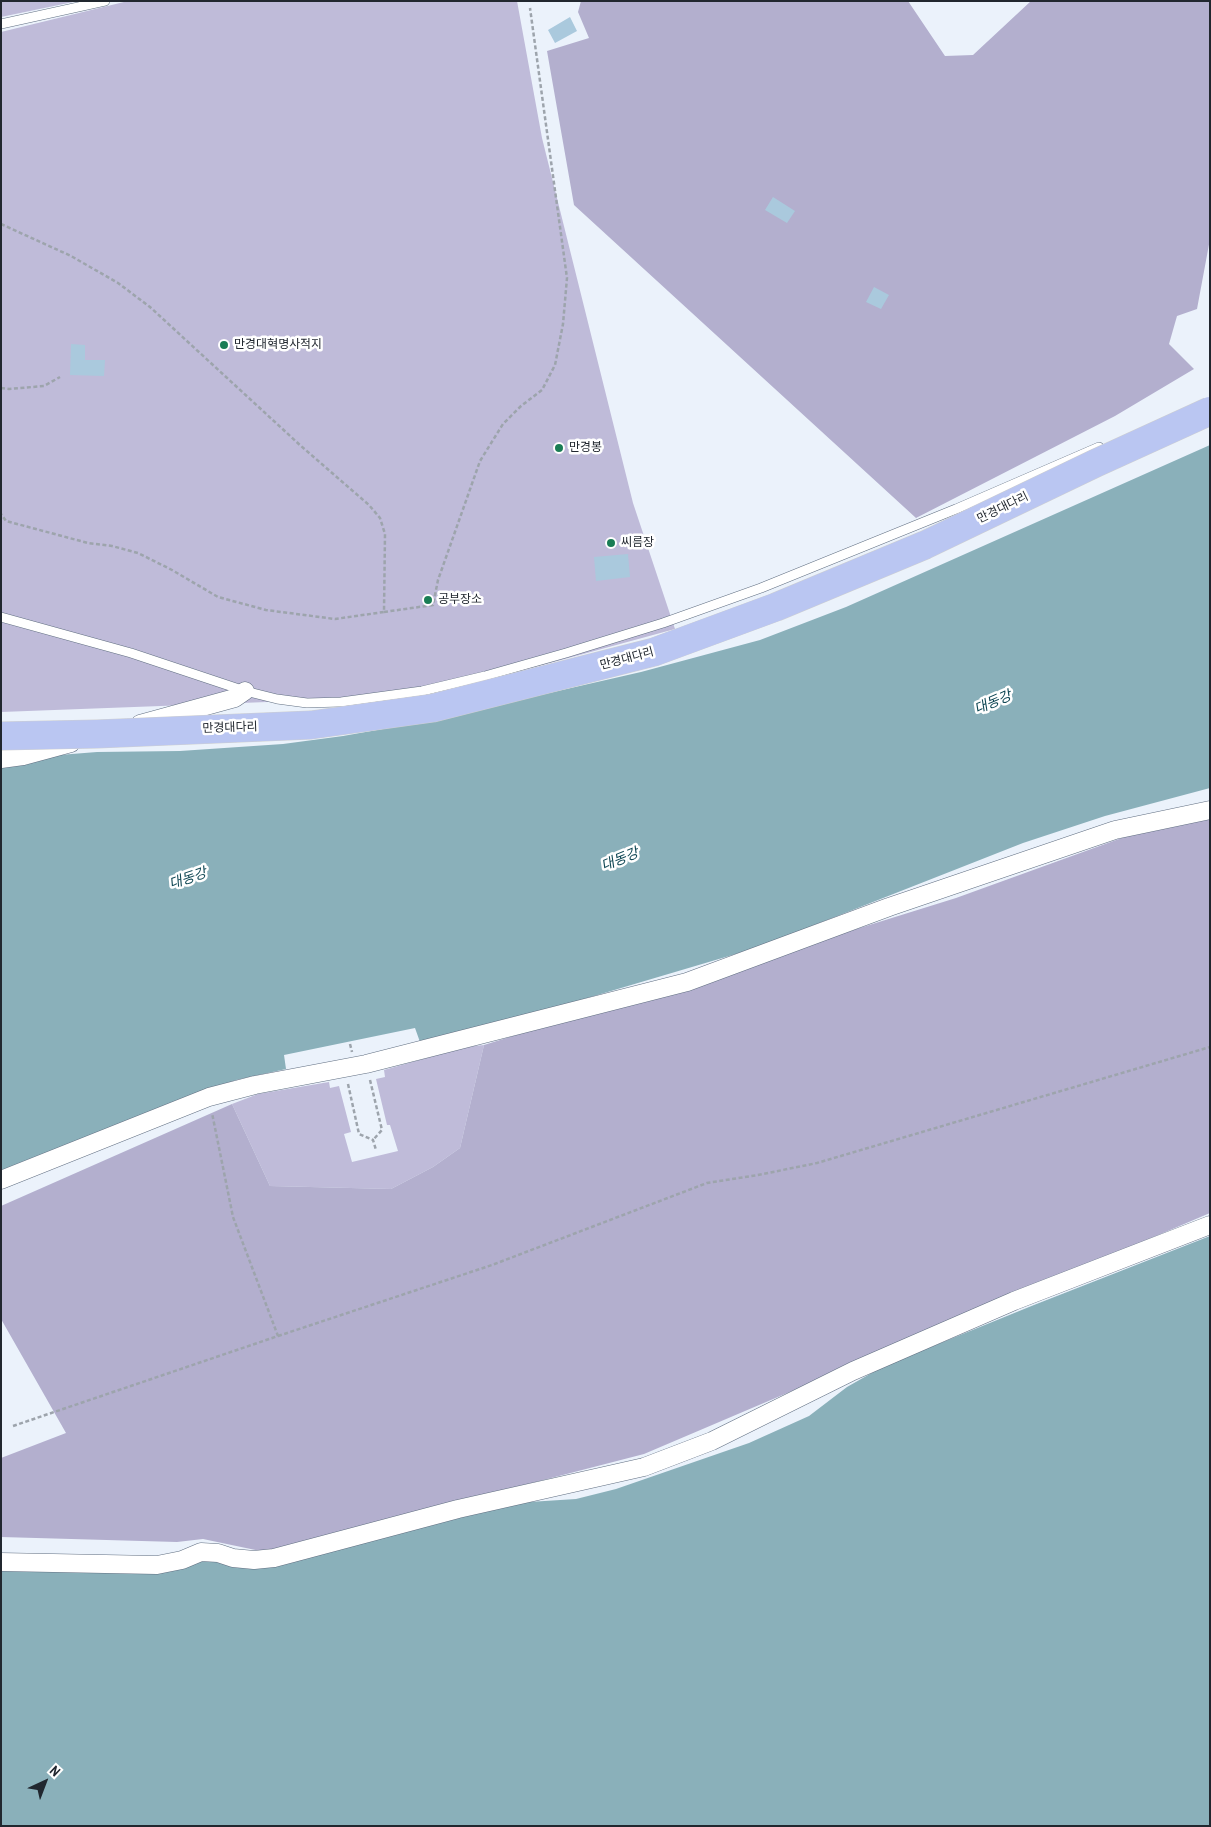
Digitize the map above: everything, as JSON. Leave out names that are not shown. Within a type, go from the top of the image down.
[{"type":"highway","name":"만경대다리","points":[[1,736],[311,725],[433,708],[654,652],[776,607],[925,545],[1210,411]]},
{"type":"street","points":[[1,759],[23,756],[235,698],[245,691]]},
{"type":"street","points":[[1,1180],[209,1097],[255,1084],[366,1064],[687,982],[890,907],[1115,830],[1210,810]]},
{"type":"street","points":[[1,1562],[157,1565],[182,1560],[202,1552],[254,1560],[274,1558],[458,1509],[644,1467],[712,1441],[853,1371],[1014,1301],[1210,1225]]},
{"type":"lane","points":[[1,24],[105,1]]},
{"type":"lane","points":[[1174,417],[1210,403]]},
{"type":"lane","points":[[1,617],[130,653],[245,691],[277,699],[307,703],[341,702],[422,691],[485,676],[663,623],[761,588],[956,509],[1111,442]]},
{"type":"path","points":[[1,514],[6,521],[88,543],[112,546],[138,553],[218,597],[266,610],[335,619],[433,605],[438,580],[480,461],[503,424],[521,406],[542,390],[556,365],[563,324],[567,278],[530,8]]},
{"type":"path","points":[[1,224],[71,256],[118,283],[150,308],[300,446],[369,504],[380,518],[385,534],[384,612]]},
{"type":"path","points":[[1,388],[44,386],[60,377]]},
{"type":"path","points":[[350,1044],[352,1053]]},
{"type":"path","points":[[13,1426],[492,1265],[707,1183],[817,1163],[1210,1047]]},
{"type":"path","points":[[370,1081],[382,1130],[373,1140]]},
{"type":"path","points":[[348,1085],[359,1134],[373,1140]]},
{"type":"path","points":[[209,1097],[233,1217],[278,1336]]},
{"type":"path","points":[[373,1140],[376,1150]]},
{"type":"shaded area","points":[[1,1],[78,1],[1,17]]},
{"type":"shaded area","points":[[128,1],[517,1],[542,138],[633,503],[675,629],[451,690],[294,701],[1,712],[1,32]]},
{"type":"shaded area","points":[[581,1],[908,1],[945,56],[973,55],[1031,1],[1210,1],[1210,239],[1197,309],[1177,316],[1169,344],[1194,369],[1115,416],[916,518],[574,205],[547,51],[589,38],[578,12]]},
{"type":"shaded area","points":[[1210,806],[1210,1213],[644,1454],[265,1552],[203,1539],[177,1542],[1,1537],[1,1458],[66,1433],[1,1319],[1,1206],[232,1104],[270,1186],[391,1189],[433,1167],[460,1148],[484,1045],[956,898]]},
{"type":"shaded area","points":[[484,1045],[460,1148],[433,1167],[391,1189],[270,1186],[232,1104],[258,1094],[329,1082],[330,1088],[339,1086],[351,1132],[344,1134],[352,1162],[398,1151],[390,1125],[387,1125],[376,1079],[385,1077],[384,1070],[465,1047]]},
{"type":"water","name":"대동강","points":[[1210,445],[1210,788],[1105,816],[1023,843],[756,948],[530,1015],[420,1042],[415,1028],[284,1055],[286,1069],[236,1080],[1,1172],[1,762],[34,757],[97,752],[180,751],[283,744],[343,736],[422,722],[641,672],[760,640],[846,607]]},
{"type":"water","points":[[1210,1236],[1210,1826],[1,1826],[1,1566],[205,1556],[237,1567],[473,1512],[529,1502],[576,1499],[616,1489],[749,1443],[809,1416],[847,1387],[884,1366]]},
{"type":"building","points":[[570,17],[577,31],[555,43],[548,30]]},
{"type":"building","points":[[773,197],[795,211],[787,223],[765,210]]},
{"type":"building","points":[[874,287],[889,295],[881,309],[866,302]]},
{"type":"building","points":[[71,344],[85,345],[85,360],[105,360],[104,376],[70,375]]},
{"type":"building","points":[[628,554],[630,577],[596,581],[594,557]]},
{"type":"place","name":"만경대혁명사적지","points":[[224,345]]},
{"type":"place","name":"만경봉","points":[[559,448]]},
{"type":"place","name":"씨름장","points":[[611,543]]},
{"type":"place","name":"공부장소","points":[[428,600]]}]
